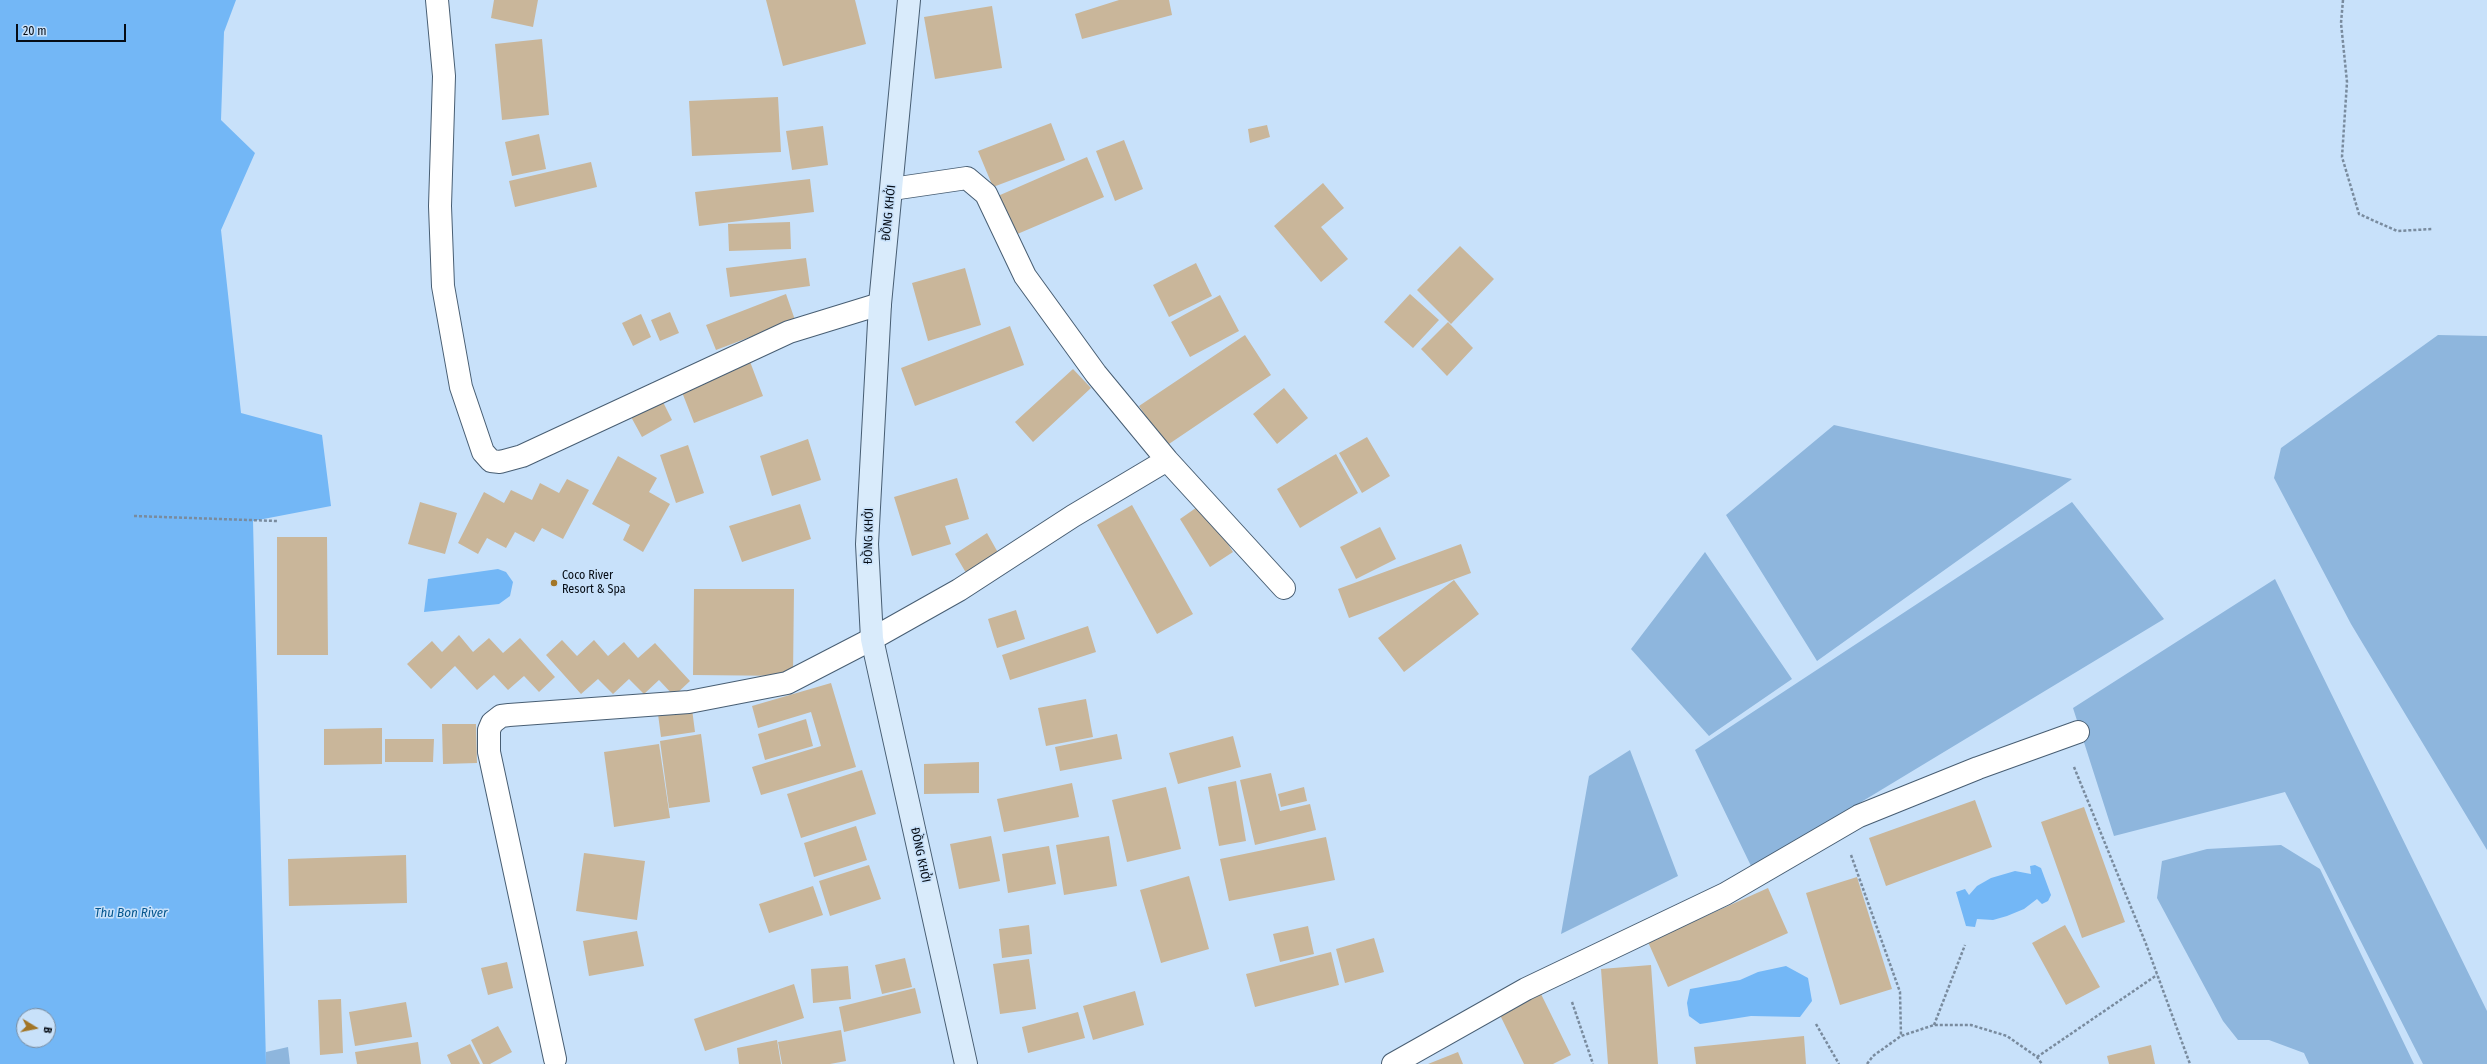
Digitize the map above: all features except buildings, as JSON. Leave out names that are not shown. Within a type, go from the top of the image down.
[{"type":"street","points":[[437,0],[444,76],[440,206],[443,286],[461,387],[483,452],[491,461],[500,462],[522,456],[789,332],[880,304]]},
{"type":"street","name":"ĐỒNG KHỞI","points":[[909,0],[880,304],[867,544],[872,639],[966,1064]]},
{"type":"street","points":[[892,189],[967,178],[986,194],[1025,276],[1096,374],[1167,460],[1284,588]]},
{"type":"street","points":[[555,1059],[489,752],[489,730],[492,723],[501,716],[689,702],[787,683],[872,639],[959,590],[1073,516],[1167,460]]},
{"type":"street","points":[[1393,1064],[1526,989],[1725,894],[1859,816],[1978,768],[2078,732]]},
{"type":"path","points":[[2343,0],[2341,24],[2347,82],[2342,157],[2359,214],[2397,231],[2433,229]]},
{"type":"path","points":[[134,516],[277,521]]},
{"type":"path","points":[[2073,765],[2157,975],[2190,1064]]},
{"type":"path","points":[[1849,848],[1900,992],[1901,1036]]},
{"type":"path","points":[[1934,1025],[1965,945]]},
{"type":"path","points":[[2038,1057],[2157,975]]},
{"type":"path","points":[[1570,996],[1593,1064]]},
{"type":"path","points":[[1816,1024],[1839,1064]]},
{"type":"path","points":[[1867,1064],[1873,1056],[1901,1036],[1934,1025],[1971,1025],[2007,1036],[2038,1057],[2042,1064]]},
{"type":"shaded area","points":[[2438,335],[2487,336],[2487,850],[2351,624],[2274,478],[2281,448]]},
{"type":"shaded area","points":[[1834,425],[2072,479],[1817,661],[1726,515]]},
{"type":"shaded area","points":[[2072,502],[2164,619],[1752,868],[1695,750]]},
{"type":"shaded area","points":[[1705,552],[1792,679],[1709,736],[1631,649]]},
{"type":"shaded area","points":[[2275,579],[2487,1011],[2487,1064],[2423,1064],[2285,792],[2114,836],[2073,708]]},
{"type":"shaded area","points":[[1630,750],[1678,876],[1561,934],[1589,776]]},
{"type":"shaded area","points":[[2281,845],[2320,869],[2414,1064],[2309,1064],[2304,1053],[2269,1040],[2238,1040],[2223,1021],[2157,898],[2162,861],[2207,849]]},
{"type":"shaded area","points":[[288,1047],[290,1064],[266,1064],[266,1052]]},
{"type":"water","name":"Thu Bon River","points":[[0,0],[236,0],[224,32],[221,120],[255,153],[221,230],[241,413],[322,435],[331,506],[253,521],[266,1064],[0,1064]]},
{"type":"water","points":[[498,569],[506,572],[513,582],[510,596],[499,604],[424,612],[428,579]]},
{"type":"water","points":[[2035,865],[2041,868],[2051,895],[2048,901],[2042,904],[2037,899],[2024,909],[2007,916],[1993,920],[1977,919],[1975,927],[1966,926],[1956,892],[1965,889],[1969,895],[1977,886],[1991,878],[2015,871],[2031,874],[2030,866]]},
{"type":"water","points":[[1786,966],[1808,978],[1812,1001],[1800,1017],[1751,1016],[1700,1024],[1689,1016],[1687,1003],[1690,989],[1740,980],[1758,972]]},
{"type":"place","name":"Coco River Resort & Spa","points":[[554,583]]}]
